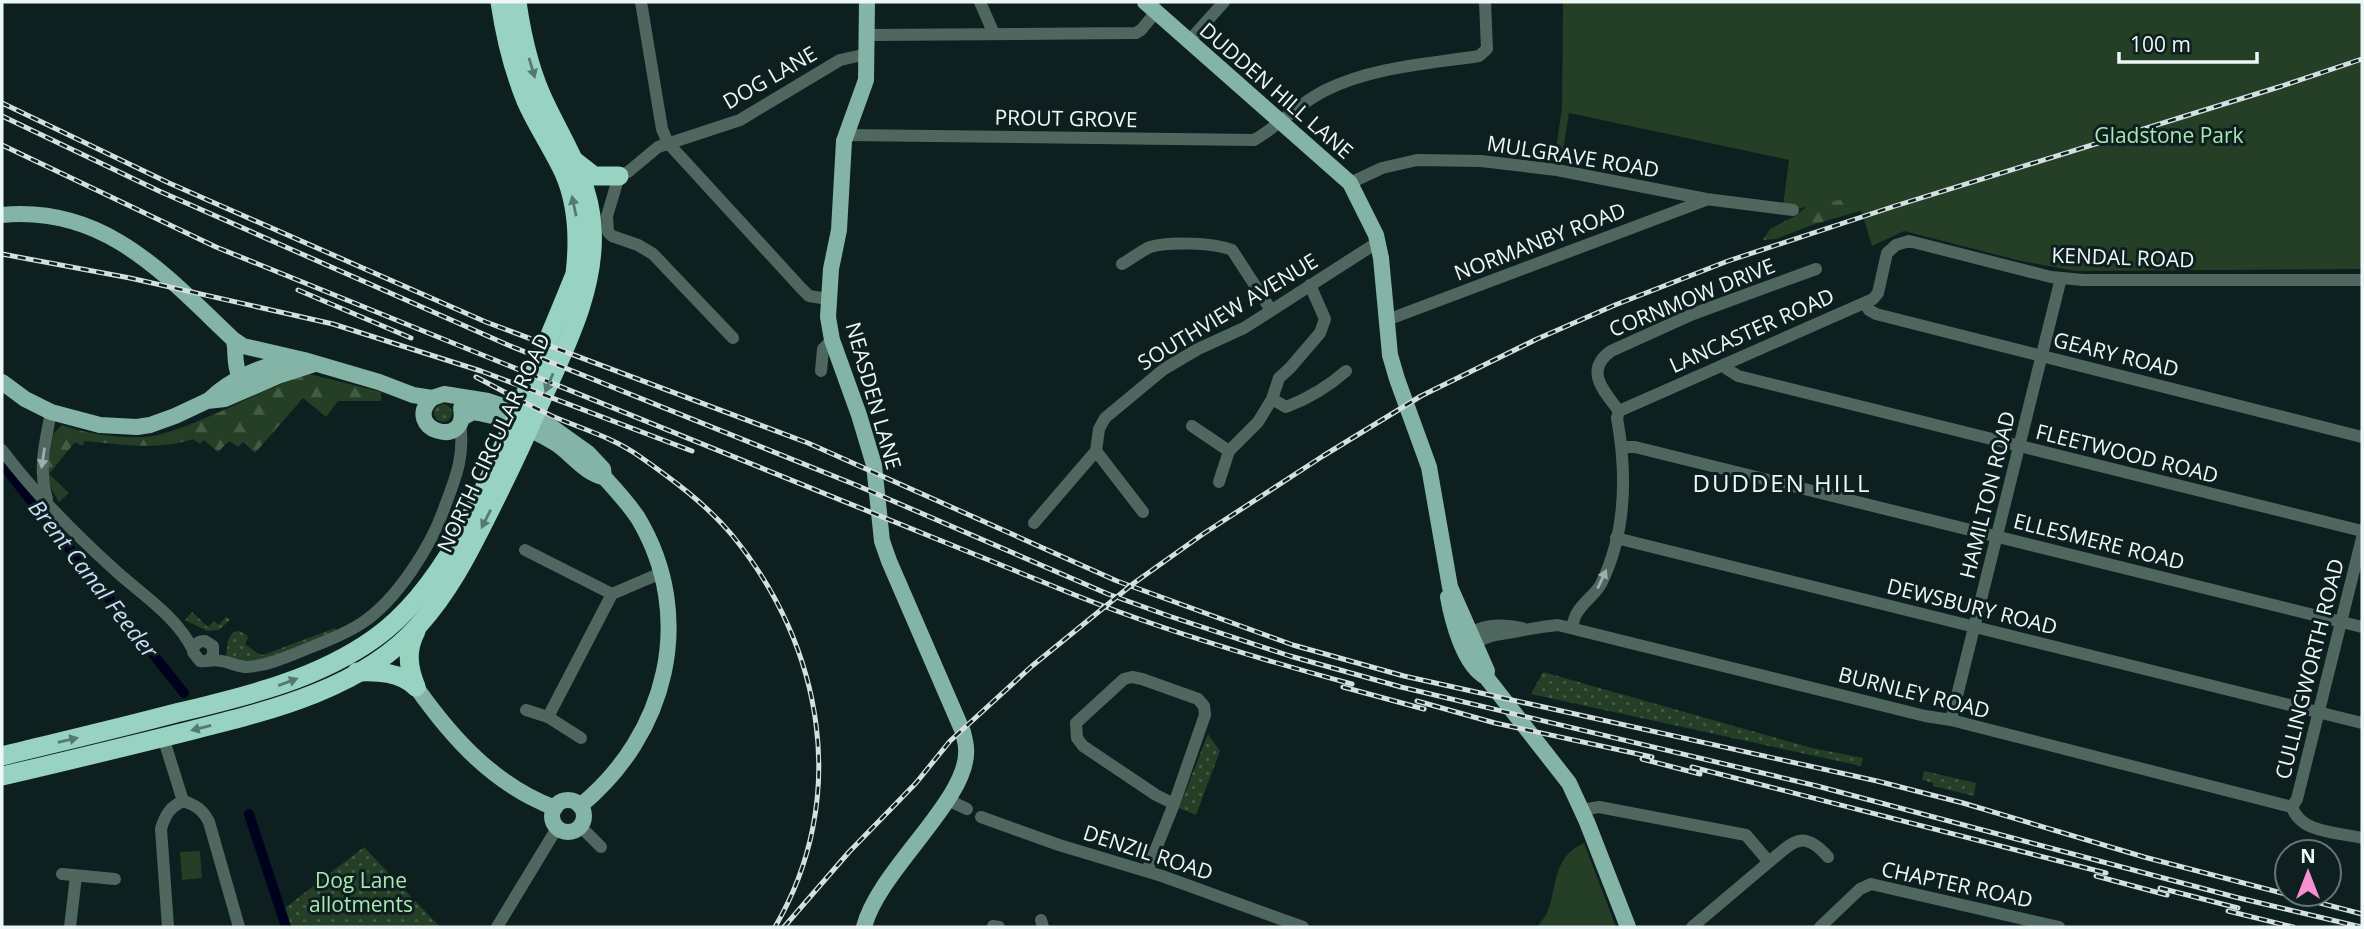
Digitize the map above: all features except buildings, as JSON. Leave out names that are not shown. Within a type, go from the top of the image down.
[{"type":"highway","name":"NORTH CIRCULAR ROAD","points":[[500,2],[506,39],[517,78],[536,122],[563,172],[573,200],[578,233],[568,315]]},
{"type":"highway","name":"NORTH CIRCULAR ROAD","points":[[2,776],[273,708],[316,693],[357,673],[385,655],[418,627],[456,578],[568,315],[589,276],[593,237],[588,196],[575,161],[534,77],[517,2]]},
{"type":"highway","points":[[575,161],[594,176],[619,176]]},
{"type":"highway","name":"NORTH CIRCULAR ROAD","points":[[2,756],[258,692],[316,671],[358,649],[405,612],[437,571],[509,455]]},
{"type":"highway","points":[[416,687],[408,656],[418,627]]},
{"type":"highway","points":[[357,673],[388,673],[408,680],[416,687]]},
{"type":"main road","name":"NEASDEN LANE","points":[[864,927],[875,899],[896,866],[948,800],[967,750],[963,732],[882,541],[875,472],[832,340],[828,299],[831,269],[839,230],[846,135],[864,89],[867,2]]},
{"type":"main road","name":"DUDDEN HILL LANE","points":[[1151,7],[1350,183],[1378,242],[1390,355],[1429,467],[1450,587],[1462,614],[1478,673],[1488,677],[1569,783],[1628,927]]},
{"type":"main road","points":[[2,215],[32,214],[54,217],[116,238],[155,265],[234,340],[247,354],[257,378]]},
{"type":"main road","points":[[234,340],[256,350],[379,382],[404,393],[432,398],[444,394],[488,401],[523,413],[545,424],[588,453],[603,469],[604,477],[636,516],[661,573],[668,608],[669,638],[660,689],[649,717],[623,763],[604,787],[580,806]]},
{"type":"main road","points":[[234,340],[234,363],[240,378]]},
{"type":"main road","points":[[207,401],[217,391],[240,378],[278,376],[310,362]]},
{"type":"main road","points":[[2,382],[25,399],[51,412],[100,425],[137,427],[175,416],[207,401],[225,399],[257,378]]},
{"type":"main road","points":[[404,393],[424,415]]},
{"type":"main road","points":[[451,396],[461,405],[461,421]]},
{"type":"main road","points":[[432,398],[426,405],[424,415],[431,429],[443,432],[453,430],[473,412],[479,413],[515,424],[556,444],[596,476],[604,477]]},
{"type":"main road","name":"DUDDEN HILL LANE","points":[[1450,587],[1448,596],[1451,615],[1459,639],[1469,640]]},
{"type":"main road","points":[[416,687],[448,729],[485,768],[533,800],[555,808]]},
{"type":"main road","points":[[565,801],[575,802],[583,814],[580,826],[571,832],[557,828],[553,822],[555,808],[565,801]]},
{"type":"street","points":[[641,2],[662,129],[668,143],[809,296],[828,299]]},
{"type":"street","points":[[980,2],[994,34]]},
{"type":"street","points":[[1188,42],[1224,2]]},
{"type":"street","name":"PROUT GROVE","points":[[846,135],[1254,140],[1296,107],[1326,90],[1371,72],[1485,53],[1485,2]]},
{"type":"street","points":[[867,35],[1136,33],[1141,30],[1151,7]]},
{"type":"street","name":"DOG LANE","points":[[619,176],[628,172],[652,151],[668,143],[740,120],[840,60],[867,54]]},
{"type":"street","name":"MULGRAVE ROAD","points":[[1350,183],[1382,168],[1417,160],[1452,159],[1557,170],[1706,200],[1793,210]]},
{"type":"street","points":[[619,176],[607,216],[608,232],[653,254],[733,338]]},
{"type":"street","name":"NORMANBY ROAD","points":[[1387,320],[1706,200]]},
{"type":"street","name":"SOUTHVIEW AVENUE","points":[[1034,523],[1096,451],[1098,429],[1105,418],[1164,369],[1198,349],[1244,328],[1378,242]]},
{"type":"street","name":"KENDAL ROAD","points":[[1889,250],[1903,242],[1909,242],[2061,278],[2121,282],[2362,280]]},
{"type":"street","points":[[1122,264],[1150,248],[1164,244],[1222,246],[1233,250],[1271,310]]},
{"type":"street","name":"LANCASTER ROAD","points":[[1619,411],[1865,303],[1878,293],[1889,250]]},
{"type":"street","name":"CORNMOW DRIVE","points":[[1619,411],[1603,391],[1598,374],[1604,356],[1693,314],[1816,269]]},
{"type":"street","name":"HAMILTON ROAD","points":[[1951,720],[2061,278]]},
{"type":"street","points":[[1219,482],[1229,451],[1258,422],[1272,399],[1279,378],[1320,332],[1325,319],[1310,285]]},
{"type":"street","name":"GEARY ROAD","points":[[1865,303],[1869,310],[1876,314],[2362,437]]},
{"type":"street","points":[[821,371],[823,349],[832,340]]},
{"type":"street","name":"FLEETWOOD ROAD","points":[[1725,364],[1727,369],[1738,376],[2362,531]]},
{"type":"street","points":[[1272,399],[1286,407],[1299,402],[1346,372]]},
{"type":"street","points":[[1572,628],[1577,612],[1600,586],[1616,538],[1623,490],[1622,447],[1617,418],[1619,411]]},
{"type":"street","points":[[48,503],[41,466],[51,412]]},
{"type":"street","points":[[209,660],[248,667],[289,656],[345,634],[386,604],[433,535],[460,462],[463,443],[461,421]]},
{"type":"street","points":[[1192,426],[1229,451]]},
{"type":"street","points":[[443,432],[455,446],[460,462]]},
{"type":"street","name":"ELLESMERE ROAD","points":[[1622,447],[1657,452],[2362,627]]},
{"type":"street","points":[[2,450],[18,471],[87,543],[177,626],[197,660],[203,662],[214,655],[211,643],[177,626]]},
{"type":"street","points":[[1096,451],[1143,512]]},
{"type":"street","name":"DEWSBURY ROAD","points":[[1616,538],[2362,723]]},
{"type":"street","name":"CULLINGWORTH ROAD","points":[[2292,807],[2297,799],[2362,538]]},
{"type":"street","points":[[525,550],[611,594]]},
{"type":"street","points":[[548,717],[611,594],[661,573]]},
{"type":"street","name":"BURNLEY ROAD","points":[[1462,614],[1491,627]]},
{"type":"street","name":"BURNLEY ROAD","points":[[1469,640],[1491,627],[1511,625],[1526,628]]},
{"type":"street","name":"BURNLEY ROAD","points":[[1469,640],[1503,635],[1526,628],[1558,625],[1925,716],[1951,720],[2292,807]]},
{"type":"street","points":[[1488,677],[1486,654],[1503,635]]},
{"type":"street","points":[[193,650],[198,642],[204,640]]},
{"type":"street","points":[[1147,871],[1174,804],[1205,715],[1204,706],[1198,699],[1132,677],[1117,684],[1076,723],[1077,738],[1083,746],[1174,804]]},
{"type":"street","points":[[526,710],[548,717],[581,738]]},
{"type":"street","points":[[163,737],[183,801]]},
{"type":"street","points":[[948,800],[967,809]]},
{"type":"street","points":[[168,927],[161,829],[165,816],[174,805],[183,801],[204,812],[209,822],[239,927]]},
{"type":"street","points":[[1582,810],[1599,807],[1746,835],[1769,862]]},
{"type":"street","points":[[2292,807],[2299,820],[2312,828],[2362,838]]},
{"type":"street","name":"DENZIL ROAD","points":[[981,817],[1059,845],[1147,871],[1303,927]]},
{"type":"street","points":[[580,826],[601,847]]},
{"type":"street","points":[[503,925],[557,828]]},
{"type":"street","points":[[1692,927],[1786,848],[1801,840],[1808,839],[1828,857]]},
{"type":"street","points":[[62,874],[115,879]]},
{"type":"street","points":[[70,927],[76,876]]},
{"type":"street","name":"CHAPTER ROAD","points":[[1820,927],[1860,889],[1871,884],[2059,927]]},
{"type":"green space","name":"Gladstone Park","points":[[1563,2],[2362,2],[2362,269],[2076,271],[2021,261],[1904,231],[1872,246],[1858,200],[1853,197],[1792,210],[1783,206],[1789,160],[1569,113],[1561,162],[1554,161],[1562,108]]},
{"type":"green space","points":[[1829,189],[1890,202],[1812,225],[1776,239],[1763,240],[1770,229],[1795,216]]},
{"type":"green space","points":[[309,374],[381,392],[381,401],[338,401],[326,417],[303,398],[255,453],[243,442],[238,447],[229,441],[218,452],[204,440],[200,444],[193,439],[152,446],[84,441],[83,446],[75,442],[49,474],[69,493],[59,502],[52,490],[47,473],[53,434],[62,425],[110,436],[158,435],[197,422],[271,388]]},
{"type":"green space","points":[[439,404],[447,404],[452,413],[450,420],[439,422],[434,417],[434,409]]},
{"type":"green space","points":[[192,612],[208,627],[214,621],[219,625],[226,617],[230,620],[219,630],[207,631],[185,620]]},
{"type":"green space","points":[[335,628],[338,632],[268,659],[244,662],[226,656],[228,640],[233,632],[239,631],[247,635],[245,644],[263,655]]},
{"type":"green space","points":[[1543,672],[1812,748],[1863,758],[1861,766],[1531,694]]},
{"type":"green space","points":[[1208,734],[1220,751],[1196,815],[1179,808]]},
{"type":"green space","points":[[1924,771],[1976,783],[1974,796],[1933,786],[1933,783],[1922,780]]},
{"type":"green space","points":[[1584,843],[1616,927],[1537,927],[1547,913],[1561,865],[1573,849]]},
{"type":"green space","name":"Dog Lane allotments","points":[[364,847],[440,927],[291,927],[285,908]]},
{"type":"green space","points":[[200,851],[202,878],[182,880],[180,852]]},
{"type":"waterway","name":"Brent Canal Feeder","points":[[2,464],[184,693]]},
{"type":"waterway","name":"Brent Canal Feeder","points":[[249,814],[286,927]]},
{"type":"railway","points":[[784,927],[849,852],[916,783],[950,741],[1032,666],[1134,583],[1203,534],[1421,396],[1537,339],[1728,261],[2362,59]]},
{"type":"railway","points":[[2,103],[169,183],[486,322],[808,443],[1117,581],[1293,645],[1404,676],[1877,781],[1963,803],[2144,857],[2362,914]]},
{"type":"railway","points":[[2,116],[159,191],[508,345],[856,485],[1108,594],[1169,616],[1290,656],[1401,687],[1817,786],[2235,897],[2361,927]]},
{"type":"railway","points":[[2,145],[216,247],[1075,595],[1212,644],[1352,684]]},
{"type":"railway","points":[[2,254],[130,278],[333,324],[481,371],[692,451]]},
{"type":"railway","points":[[298,290],[411,338]]},
{"type":"railway","points":[[476,377],[639,456],[700,502],[732,535],[763,579],[788,625],[806,674],[816,725],[819,776],[813,828],[798,878],[775,927]]},
{"type":"railway","points":[[1343,687],[1424,709]]},
{"type":"railway","points":[[1417,701],[1495,723],[1652,757]]},
{"type":"railway","points":[[1642,759],[1700,774]]},
{"type":"railway","points":[[1692,767],[2106,873]]},
{"type":"railway","points":[[2096,876],[2167,895]]},
{"type":"railway","points":[[2160,888],[2238,908]]},
{"type":"railway","points":[[2228,911],[2293,927]]},
{"type":"district","name":"DUDDEN HILL","points":[[1782,484]]}]
